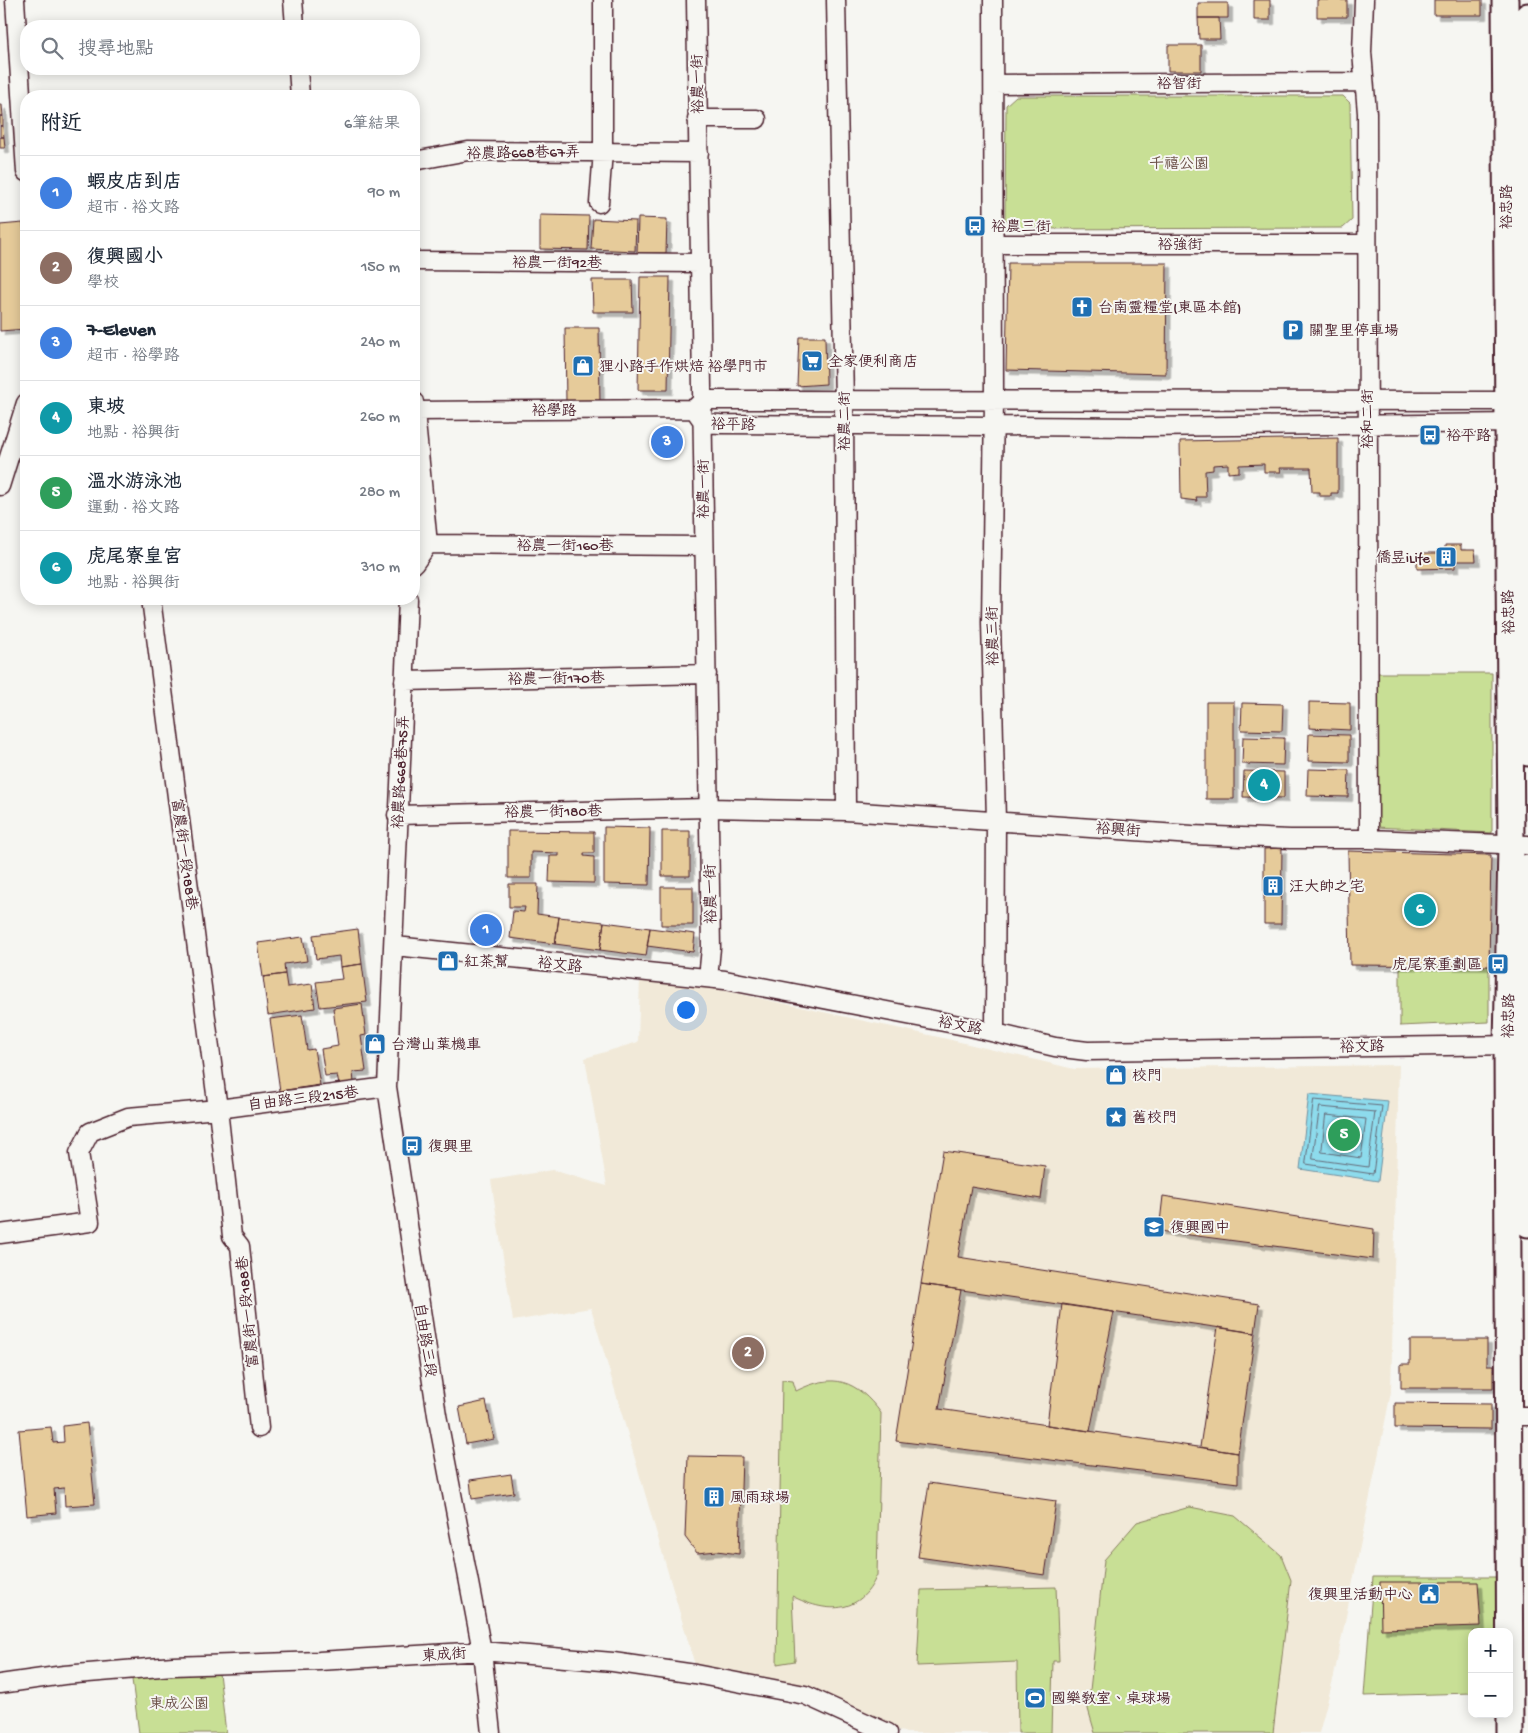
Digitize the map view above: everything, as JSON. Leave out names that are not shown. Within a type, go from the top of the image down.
[{"type":"street","points":[[16,0],[20,69]]},
{"type":"street","points":[[293,0],[295,20]]},
{"type":"street","points":[[599,203],[602,152],[603,0]]},
{"type":"street","name":"裕農一街","points":[[696,0],[700,263],[699,404]]},
{"type":"street","name":"裕農二街","points":[[836,0],[844,401],[846,812]]},
{"type":"street","name":"裕農三街","points":[[993,0],[995,244],[991,622],[996,820],[995,1032]]},
{"type":"street","name":"裕和二街","points":[[1364,0],[1362,52],[1367,113],[1366,424],[1370,839]]},
{"type":"street","name":"裕忠路","points":[[1505,0],[1521,412],[1528,753]]},
{"type":"street","name":"裕忠路","points":[[1510,1733],[1519,1416],[1521,412],[1528,16]]},
{"type":"street","points":[[20,75],[21,90]]},
{"type":"street","points":[[298,75],[300,90]]},
{"type":"street","name":"裕智街","points":[[994,84],[1364,82]]},
{"type":"street","points":[[697,119],[757,119]]},
{"type":"street","name":"裕農路668巷67弄","points":[[420,160],[468,152],[699,153]]},
{"type":"street","name":"裕強街","points":[[995,244],[1366,244]]},
{"type":"street","name":"裕農一街92巷","points":[[420,261],[700,263]]},
{"type":"street","name":"裕平路","points":[[844,401],[1366,401],[1521,412],[1366,424],[1153,427],[704,423],[699,404],[844,401]]},
{"type":"street","name":"裕學路","points":[[420,408],[699,404]]},
{"type":"street","name":"裕農一街","points":[[704,423],[703,546],[711,948],[708,978]]},
{"type":"street","points":[[0,486],[12,455],[20,425]]},
{"type":"street","points":[[420,466],[428,544],[420,555]]},
{"type":"street","name":"裕農一街160巷","points":[[428,544],[703,546]]},
{"type":"street","name":"富農街一段188巷","points":[[152,605],[218,1109],[232,1236],[240,1246],[259,1428]]},
{"type":"street","name":"裕農路668巷75弄","points":[[395,946],[397,815],[408,605]]},
{"type":"street","name":"裕農一街170巷","points":[[404,681],[707,674]]},
{"type":"street","name":"裕興街","points":[[709,808],[846,812],[996,820],[1192,835],[1519,845]]},
{"type":"street","name":"裕農一街180巷","points":[[397,815],[709,808]]},
{"type":"street","name":"裕忠路","points":[[1528,867],[1521,1045],[1528,1224]]},
{"type":"street","name":"裕文路","points":[[395,946],[708,978],[995,1032],[1055,1047],[1087,1051],[1521,1045]]},
{"type":"street","name":"自由路三段","points":[[395,946],[387,1087],[437,1415],[482,1651],[491,1733]]},
{"type":"street","name":"自由路三段215巷","points":[[218,1109],[387,1087]]},
{"type":"street","points":[[0,1234],[90,1222],[80,1153],[90,1132],[128,1117],[218,1109]]},
{"type":"street","name":"東成街","points":[[0,1684],[64,1675],[173,1666],[319,1661],[482,1651],[613,1662],[695,1674],[805,1695],[883,1731]]},
{"type":"shaded area","name":"復興國中","points":[[640,979],[708,987],[943,1038],[1074,1069],[1399,1065],[1391,1392],[1334,1676],[1319,1733],[906,1733],[805,1693],[697,1672],[591,1308],[513,1321],[491,1180],[552,1170],[607,1186],[585,1058],[638,1042]]},
{"type":"green space","name":"千禧公園","points":[[1016,96],[1343,96],[1350,103],[1352,220],[1343,228],[1018,229],[1005,219],[1006,105]]},
{"type":"green space","points":[[1378,673],[1492,673],[1492,833],[1376,827]]},
{"type":"green space","points":[[1400,965],[1489,966],[1489,1022],[1400,1026]]},
{"type":"green space","points":[[782,1380],[793,1381],[796,1391],[822,1382],[843,1382],[863,1393],[881,1413],[877,1575],[870,1588],[861,1598],[841,1607],[817,1606],[792,1596],[795,1661],[777,1664]]},
{"type":"green space","points":[[1190,1507],[1235,1516],[1281,1555],[1291,1580],[1273,1733],[1095,1733],[1088,1709],[1104,1560],[1137,1522]]},
{"type":"green space","points":[[1373,1577],[1498,1577],[1498,1628],[1468,1628],[1468,1693],[1364,1696]]},
{"type":"green space","points":[[1056,1587],[1059,1661],[1053,1661],[1051,1733],[1018,1733],[1017,1662],[917,1666],[921,1590]]},
{"type":"green space","name":"東成公園","points":[[131,1672],[219,1673],[226,1733],[139,1733]]},
{"type":"water","points":[[1309,1094],[1388,1101],[1378,1181],[1300,1169]]},
{"type":"building","points":[[1254,0],[1270,0],[1270,20],[1254,20]]},
{"type":"building","points":[[1317,0],[1347,0],[1347,17],[1317,17]]},
{"type":"building","points":[[1434,0],[1482,0],[1482,15],[1434,15]]},
{"type":"building","points":[[1198,3],[1228,3],[1228,18],[1198,18]]},
{"type":"building","points":[[1198,18],[1219,18],[1220,39],[1199,39]]},
{"type":"building","points":[[1168,45],[1201,45],[1201,71],[1168,71]]},
{"type":"building","points":[[0,105],[2,105],[3,116],[0,116]]},
{"type":"building","points":[[0,116],[3,116],[3,126],[0,126]]},
{"type":"building","points":[[0,126],[3,126],[4,137],[0,137]]},
{"type":"building","points":[[0,137],[4,137],[5,148],[0,148]]},
{"type":"building","points":[[540,215],[589,216],[588,250],[540,249]]},
{"type":"building","points":[[638,218],[667,219],[666,253],[637,253]]},
{"type":"building","points":[[593,219],[636,221],[635,251],[591,249]]},
{"type":"building","points":[[20,223],[20,329],[0,331],[0,225]]},
{"type":"building","points":[[1008,263],[1167,263],[1166,374],[1006,370]]},
{"type":"building","points":[[640,277],[670,277],[668,390],[638,390]]},
{"type":"building","points":[[592,280],[632,280],[633,312],[593,312]]},
{"type":"building","name":"狸小路手作烘焙 裕學門市","points":[[565,328],[599,328],[600,405],[566,403]]},
{"type":"building","name":"全家便利商店","points":[[799,337],[825,337],[826,384],[797,386]]},
{"type":"building","points":[[1338,438],[1338,493],[1331,493],[1331,496],[1320,496],[1320,492],[1312,492],[1311,468],[1280,468],[1281,472],[1264,472],[1264,464],[1239,465],[1239,472],[1228,473],[1228,464],[1213,465],[1213,470],[1205,471],[1206,497],[1196,497],[1197,501],[1181,499],[1180,441]]},
{"type":"building","name":"僑昱iLife","points":[[1445,545],[1461,545],[1461,550],[1475,550],[1476,561],[1455,561],[1455,568],[1417,569],[1417,553],[1445,553]]},
{"type":"building","points":[[1206,702],[1234,702],[1234,799],[1206,799]]},
{"type":"building","points":[[1309,702],[1350,703],[1350,730],[1309,728]]},
{"type":"building","points":[[1242,703],[1283,704],[1282,731],[1241,730]]},
{"type":"building","points":[[1309,734],[1349,735],[1349,762],[1308,761]]},
{"type":"building","points":[[1243,737],[1284,738],[1283,765],[1242,764]]},
{"type":"building","points":[[1308,769],[1349,770],[1348,797],[1307,796]]},
{"type":"building","points":[[1244,771],[1284,772],[1284,798],[1243,797]]},
{"type":"building","points":[[604,827],[650,828],[649,885],[604,884]]},
{"type":"building","points":[[508,831],[594,832],[594,853],[584,853],[584,856],[594,857],[594,883],[549,882],[550,856],[559,856],[559,853],[531,852],[531,878],[508,878]]},
{"type":"building","points":[[662,831],[690,831],[690,876],[662,876]]},
{"type":"building","name":"汪大帥之宅","points":[[1282,848],[1281,924],[1264,924],[1264,849]]},
{"type":"building","points":[[1348,851],[1491,855],[1489,966],[1350,965]]},
{"type":"building","points":[[509,884],[538,884],[537,914],[559,917],[555,944],[510,938],[513,911],[524,912],[525,907],[509,907]]},
{"type":"building","points":[[661,887],[693,887],[693,925],[661,925]]},
{"type":"building","points":[[559,917],[604,922],[600,950],[555,944]]},
{"type":"building","points":[[604,922],[650,928],[646,956],[600,950]]},
{"type":"building","points":[[650,928],[695,934],[693,952],[647,946]]},
{"type":"building","points":[[358,929],[362,964],[340,967],[339,956],[316,959],[313,935]]},
{"type":"building","points":[[303,937],[307,961],[284,964],[285,974],[263,977],[258,943]]},
{"type":"building","points":[[362,964],[367,1002],[320,1007],[316,982],[342,979],[340,967]]},
{"type":"building","points":[[285,974],[287,987],[312,984],[315,1008],[268,1015],[263,977]]},
{"type":"building","points":[[362,1004],[366,1035],[361,1036],[366,1071],[353,1072],[354,1083],[339,1085],[337,1075],[325,1076],[321,1049],[338,1046],[333,1008]]},
{"type":"building","points":[[302,1015],[307,1050],[314,1049],[320,1085],[280,1091],[270,1019]]},
{"type":"building","points":[[943,1151],[1045,1166],[1041,1199],[971,1187],[958,1257],[1259,1304],[1255,1333],[921,1284]]},
{"type":"building","points":[[1163,1196],[1374,1229],[1373,1259],[1159,1231]]},
{"type":"building","points":[[921,1284],[961,1290],[939,1409],[1238,1453],[1238,1483],[896,1441]]},
{"type":"building","points":[[1062,1304],[1114,1312],[1090,1431],[1047,1425]]},
{"type":"building","points":[[1218,1327],[1255,1333],[1238,1453],[1200,1447]]},
{"type":"building","points":[[1410,1340],[1487,1340],[1487,1365],[1493,1365],[1493,1388],[1401,1388],[1401,1364],[1410,1364]]},
{"type":"building","points":[[486,1401],[494,1439],[466,1444],[459,1407]]},
{"type":"building","points":[[1395,1403],[1491,1404],[1491,1429],[1395,1428]]},
{"type":"building","points":[[87,1423],[95,1504],[65,1506],[64,1488],[54,1489],[56,1513],[27,1516],[19,1430],[51,1427],[53,1443],[64,1442],[63,1426]]},
{"type":"building","name":"風雨球場","points":[[688,1456],[742,1457],[739,1554],[717,1551],[697,1553],[685,1537]]},
{"type":"building","points":[[511,1474],[514,1493],[472,1499],[470,1480]]},
{"type":"building","points":[[929,1483],[1056,1501],[1045,1575],[918,1557]]},
{"type":"building","name":"復興里活動中心","points":[[1380,1582],[1478,1582],[1481,1626],[1381,1629]]},
{"type":"place","name":"裕農三街","points":[[975,226]]},
{"type":"place","name":"台南靈糧堂(東區本館)","points":[[1082,307]]},
{"type":"place","name":"關聖里停車場","points":[[1293,330]]},
{"type":"place","name":"全家便利商店","points":[[812,361]]},
{"type":"place","name":"狸小路手作烘焙 裕學門市","points":[[583,366]]},
{"type":"place","name":"裕平路","points":[[1430,435]]},
{"type":"place","name":"7-Eleven","points":[[667,442]]},
{"type":"place","name":"僑昱iLife","points":[[1446,557]]},
{"type":"place","name":"東坡","points":[[1264,785]]},
{"type":"place","name":"汪大帥之宅","points":[[1273,886]]},
{"type":"place","name":"虎尾寮皇宮","points":[[1420,910]]},
{"type":"place","name":"蝦皮店到店","points":[[486,930]]},
{"type":"place","name":"紅茶幫","points":[[448,961]]},
{"type":"place","name":"虎尾寮重劃區","points":[[1498,964]]},
{"type":"place","name":"台灣山葉機車","points":[[375,1044]]},
{"type":"place","name":"校門","points":[[1116,1075]]},
{"type":"place","name":"舊校門","points":[[1116,1117]]},
{"type":"place","name":"溫水游泳池","points":[[1344,1135]]},
{"type":"place","name":"復興里","points":[[412,1146]]},
{"type":"place","name":"復興國中","points":[[1154,1227]]},
{"type":"place","name":"復興國小","points":[[748,1353]]},
{"type":"place","name":"風雨球場","points":[[714,1497]]},
{"type":"place","name":"復興里活動中心","points":[[1429,1594]]},
{"type":"place","name":"國樂教室、桌球場","points":[[1035,1698]]}]
